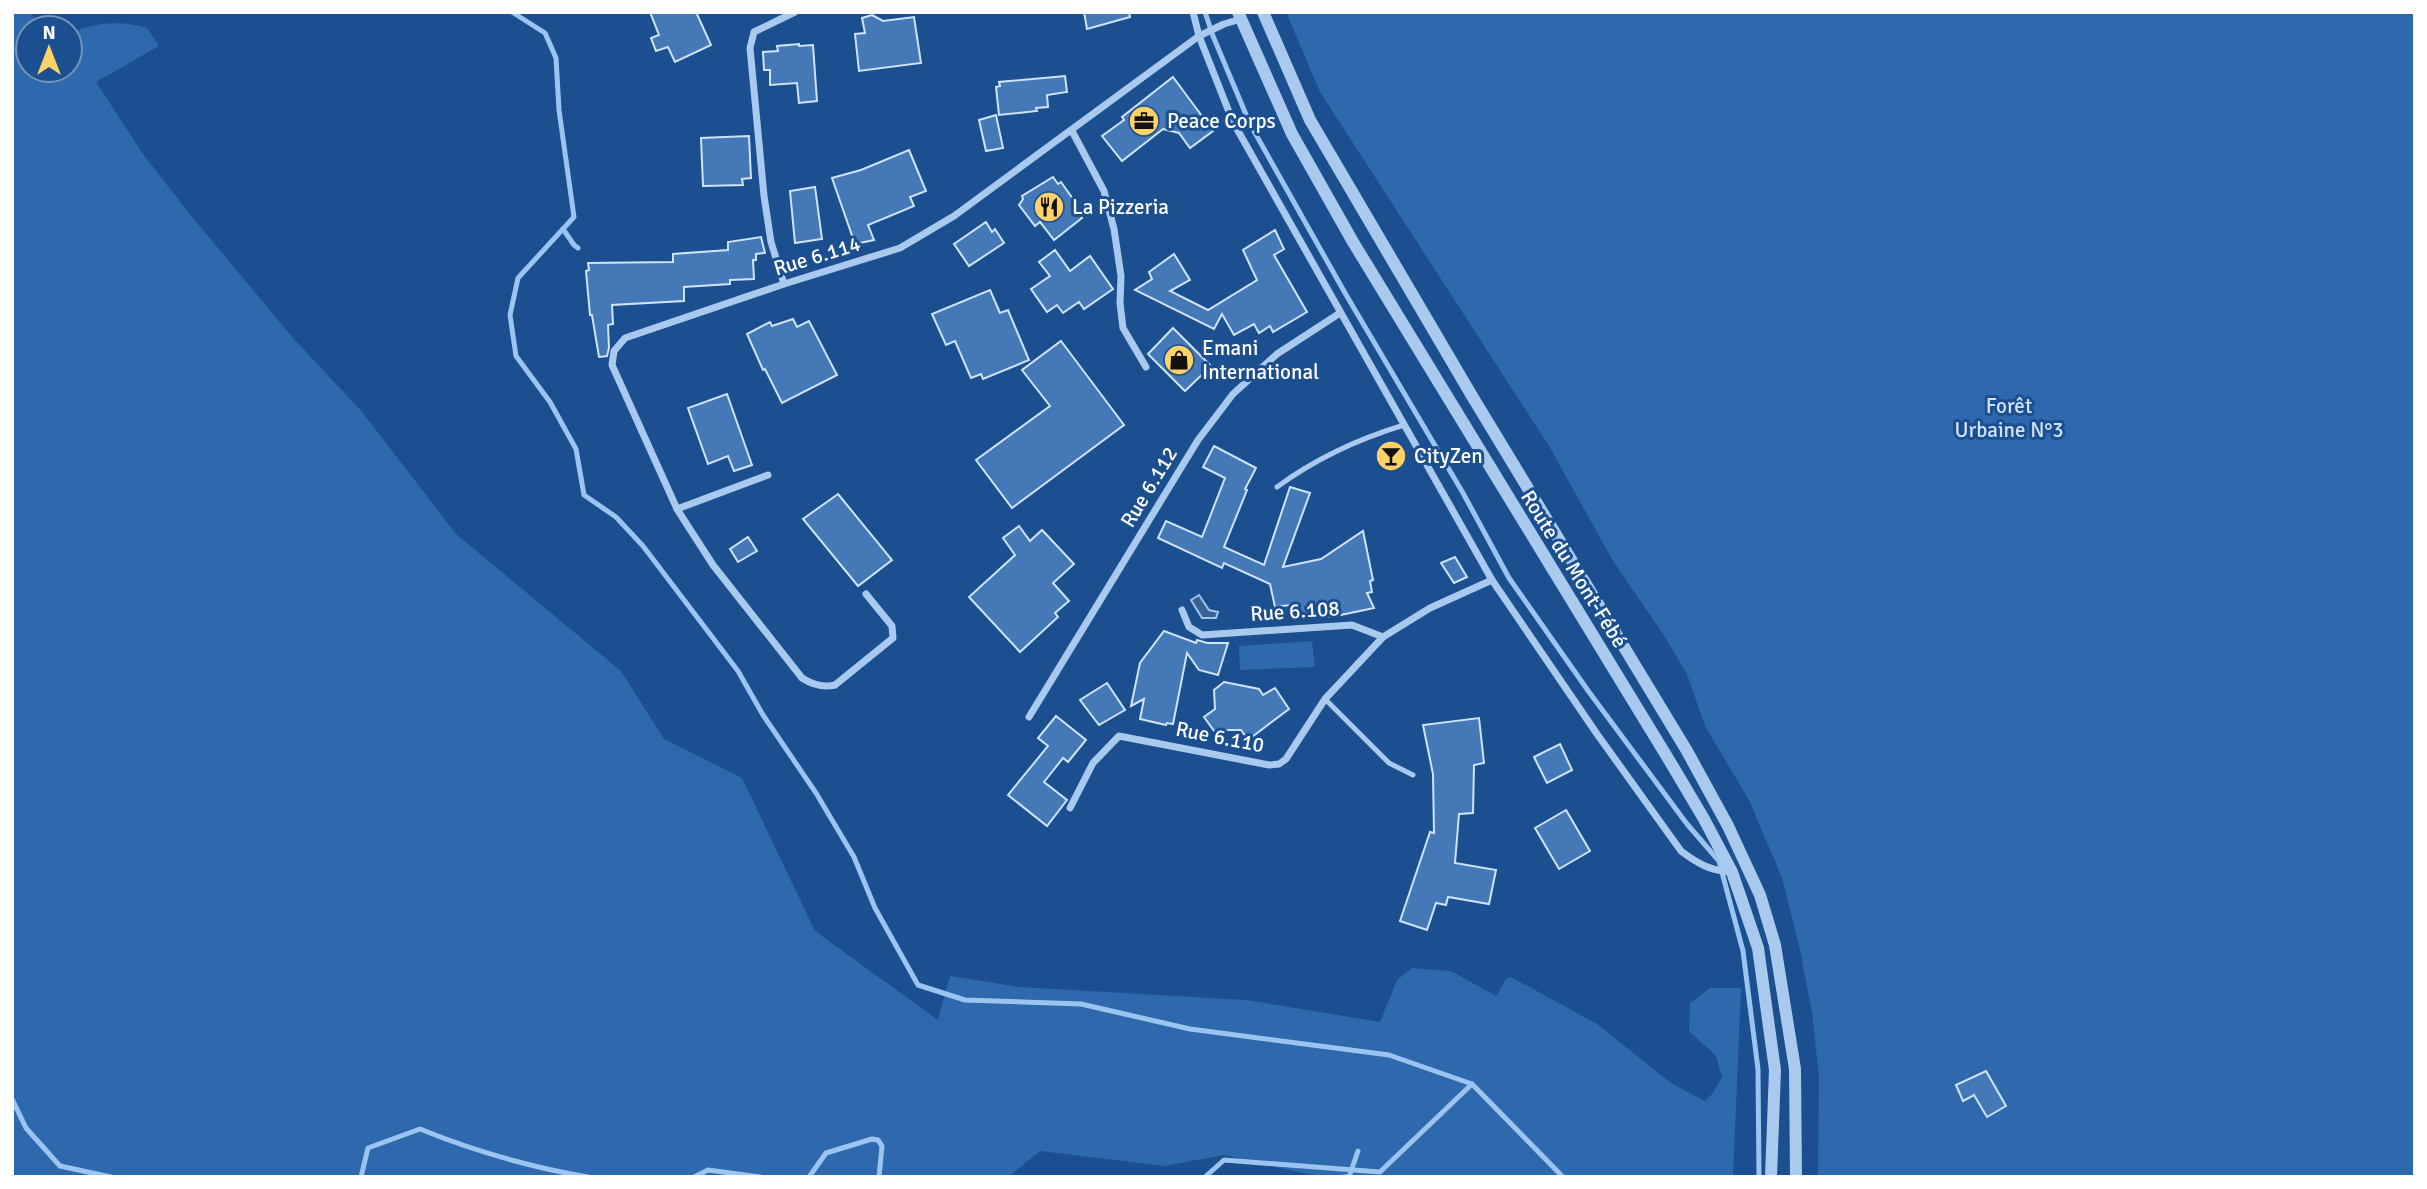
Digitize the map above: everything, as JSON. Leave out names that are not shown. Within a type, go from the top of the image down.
[{"type":"street","points":[[784,284],[771,242],[764,195],[750,48],[754,32],[795,12]]},
{"type":"street","points":[[1192,12],[1233,122],[1492,580],[1681,851],[1714,871],[1732,872]]},
{"type":"street","name":"Route du Mont-Fébé","points":[[1263,12],[1310,120],[1465,384],[1687,751],[1728,826],[1760,895],[1774,945],[1795,1069],[1796,1177]]},
{"type":"street","name":"Rue 6.114","points":[[866,594],[892,626],[893,638],[835,685],[826,687],[811,684],[802,678],[713,565],[677,509],[612,365],[614,351],[625,338],[901,248],[954,216],[1199,36],[1240,16]]},
{"type":"street","name":"Route du Mont-Fébé","points":[[1240,16],[1292,134],[1353,242],[1669,760],[1732,872],[1758,948],[1775,1070],[1772,1177]]},
{"type":"street","points":[[1072,131],[1104,191],[1114,229],[1121,276],[1123,328],[1146,367]]},
{"type":"street","name":"Rue 6.112","points":[[1029,717],[1198,440],[1233,394],[1277,354],[1340,313]]},
{"type":"street","points":[[677,509],[768,475]]},
{"type":"street","points":[[1383,637],[1430,608],[1492,580]]},
{"type":"street","name":"Rue 6.108","points":[[1182,610],[1189,627],[1202,635],[1352,625],[1383,637]]},
{"type":"street","name":"Rue 6.110","points":[[1070,808],[1093,762],[1119,736],[1269,765],[1279,764],[1286,760],[1325,699],[1383,637]]},
{"type":"lane","points":[[1277,487],[1328,455],[1370,435],[1404,425]]},
{"type":"lane","points":[[1325,699],[1389,763],[1413,775]]},
{"type":"green space","points":[[12,12],[31,14],[14,14],[14,84],[84,84],[84,28],[107,23],[147,28],[159,46],[96,82],[143,154],[192,217],[294,339],[363,413],[456,534],[621,671],[664,739],[742,778],[815,931],[938,1020],[950,976],[1019,987],[1246,1000],[1380,1022],[1397,980],[1412,968],[1451,971],[1496,996],[1506,979],[1511,977],[1597,1024],[1671,1083],[1705,1101],[1722,1077],[1716,1056],[1689,1031],[1690,1003],[1710,988],[1741,988],[1733,1177],[1320,1177],[1224,1155],[1164,1166],[1040,1151],[1008,1177],[12,1177]]},
{"type":"green space","name":"Forêt Urbaine N°3","points":[[1286,12],[2415,12],[2415,1177],[1818,1177],[1819,1076],[1812,1013],[1782,878],[1749,800],[1705,726],[1687,674],[1663,634],[1613,561],[1549,446],[1320,92]]},
{"type":"green space","points":[[1312,641],[1315,667],[1240,670],[1239,646]]},
{"type":"shaded area","points":[[1199,595],[1209,610],[1218,612],[1216,618],[1202,618],[1191,600]]},
{"type":"building","points":[[650,12],[696,12],[711,45],[675,62],[668,47],[656,51],[651,38],[659,35]]},
{"type":"building","points":[[1084,12],[1129,12],[1130,17],[1087,29]]},
{"type":"building","points":[[872,15],[883,21],[914,17],[921,63],[859,71],[855,34],[865,33],[862,18]]},
{"type":"building","points":[[813,45],[817,101],[799,103],[797,83],[770,85],[770,70],[764,70],[763,52],[778,51],[777,46]]},
{"type":"building","points":[[1065,76],[1067,92],[1047,95],[1048,107],[1036,108],[1037,111],[999,115],[996,87],[1000,86],[999,82]]},
{"type":"building","name":"Peace Corps","points":[[1173,77],[1213,131],[1190,148],[1179,133],[1163,129],[1122,161],[1102,136]]},
{"type":"building","points":[[996,115],[1003,148],[986,151],[979,120]]},
{"type":"building","points":[[749,136],[751,178],[742,179],[743,185],[703,186],[701,138]]},
{"type":"building","points":[[909,150],[926,191],[910,197],[914,206],[868,225],[874,240],[855,244],[832,178],[861,170]]},
{"type":"building","name":"La Pizzeria","points":[[1053,177],[1058,184],[1061,182],[1078,206],[1075,208],[1082,218],[1054,240],[1040,222],[1035,226],[1019,205],[1022,196]]},
{"type":"building","points":[[815,187],[822,239],[795,243],[790,191]]},
{"type":"building","points":[[986,222],[992,232],[995,229],[1004,243],[969,266],[954,244]]},
{"type":"building","points":[[1275,230],[1284,249],[1274,255],[1307,312],[1273,332],[1270,326],[1259,333],[1254,324],[1234,335],[1222,314],[1214,329],[1135,290],[1152,279],[1149,272],[1174,254],[1190,280],[1170,291],[1208,310],[1257,280],[1243,250]]},
{"type":"building","points":[[761,237],[765,253],[756,254],[756,260],[753,260],[754,279],[730,280],[730,284],[684,287],[684,301],[612,305],[613,324],[608,325],[607,356],[599,357],[590,315],[586,271],[589,270],[588,263],[673,262],[673,254],[728,250],[728,242]]},
{"type":"building","points":[[1055,250],[1070,271],[1090,256],[1113,289],[1084,309],[1079,302],[1063,313],[1057,305],[1047,312],[1031,289],[1050,276],[1039,262]]},
{"type":"building","points":[[990,290],[1000,313],[1008,310],[1029,360],[983,379],[981,374],[971,378],[955,341],[946,345],[932,314]]},
{"type":"building","points":[[793,319],[797,327],[809,321],[837,375],[782,403],[747,334],[770,322],[772,326]]},
{"type":"building","name":"Emani International","points":[[1173,328],[1211,366],[1185,391],[1148,354]]},
{"type":"building","points":[[1061,341],[1124,425],[1012,508],[976,460],[1050,406],[1022,370]]},
{"type":"building","points":[[727,394],[752,465],[734,471],[728,456],[708,464],[688,408]]},
{"type":"building","points":[[1214,446],[1256,468],[1245,489],[1247,490],[1224,547],[1264,565],[1290,487],[1310,493],[1283,567],[1321,559],[1363,531],[1373,580],[1370,581],[1372,592],[1367,593],[1374,608],[1336,616],[1299,618],[1299,604],[1275,607],[1270,584],[1224,563],[1222,568],[1158,538],[1166,521],[1202,537],[1225,478],[1203,467]]},
{"type":"building","points":[[838,494],[892,560],[858,586],[803,519]]},
{"type":"building","points":[[1019,526],[1030,541],[1042,530],[1074,564],[1053,583],[1069,601],[1055,613],[1058,617],[1020,652],[969,597],[1015,555],[1003,538]]},
{"type":"building","points":[[748,537],[757,551],[738,562],[730,549]]},
{"type":"building","points":[[1455,557],[1467,577],[1454,583],[1441,563]]},
{"type":"building","points":[[1164,631],[1196,643],[1197,640],[1228,643],[1218,675],[1199,670],[1187,653],[1173,724],[1166,725],[1140,719],[1144,699],[1131,706],[1140,663]]},
{"type":"building","points":[[1224,682],[1259,689],[1263,695],[1275,688],[1289,709],[1248,740],[1241,730],[1227,730],[1217,735],[1204,717],[1215,709],[1214,690]]},
{"type":"building","points":[[1107,683],[1125,710],[1099,725],[1080,700]]},
{"type":"building","points":[[1056,716],[1086,740],[1068,762],[1063,758],[1044,782],[1067,800],[1047,826],[1008,795],[1048,746],[1038,738]]},
{"type":"building","points":[[1479,718],[1484,763],[1474,765],[1473,813],[1459,814],[1455,863],[1496,870],[1489,904],[1448,897],[1446,905],[1436,903],[1427,930],[1400,921],[1430,832],[1434,833],[1433,774],[1423,725]]},
{"type":"building","points":[[1560,744],[1572,770],[1547,783],[1534,757]]},
{"type":"building","points":[[1566,810],[1590,851],[1559,869],[1535,828]]},
{"type":"building","points":[[1986,1071],[2006,1106],[1987,1117],[1974,1095],[1963,1101],[1956,1085]]},
{"type":"waterway","points":[[512,12],[545,33],[556,58],[559,110],[574,217],[518,278],[510,315],[516,356],[550,402],[576,449],[584,495],[616,517],[643,546],[738,671],[854,857],[875,908],[918,985],[965,1000],[1081,1004],[1190,1029],[1389,1055],[1472,1084],[1563,1177]]},
{"type":"waterway","points":[[1205,12],[1250,124],[1345,293],[1463,493],[1509,578],[1589,692],[1687,824],[1719,861],[1743,951],[1758,1069],[1759,1177]]},
{"type":"waterway","points":[[563,229],[578,248]]},
{"type":"waterway","points":[[1205,1177],[1224,1160],[1380,1172],[1472,1084]]},
{"type":"waterway","points":[[12,1099],[26,1128],[60,1166],[111,1177]]},
{"type":"waterway","points":[[361,1177],[368,1148],[420,1129],[502,1157],[588,1177]]},
{"type":"waterway","points":[[809,1177],[826,1153],[872,1139],[878,1140],[882,1146],[879,1177]]},
{"type":"waterway","points":[[1344,1177],[1349,1177],[1358,1151]]},
{"type":"waterway","points":[[694,1177],[708,1170],[760,1177]]},
{"type":"place","name":"Peace Corps","points":[[1144,121]]},
{"type":"place","name":"La Pizzeria","points":[[1049,207]]},
{"type":"place","name":"Emani International","points":[[1179,360]]},
{"type":"place","name":"CityZen","points":[[1391,456]]}]
